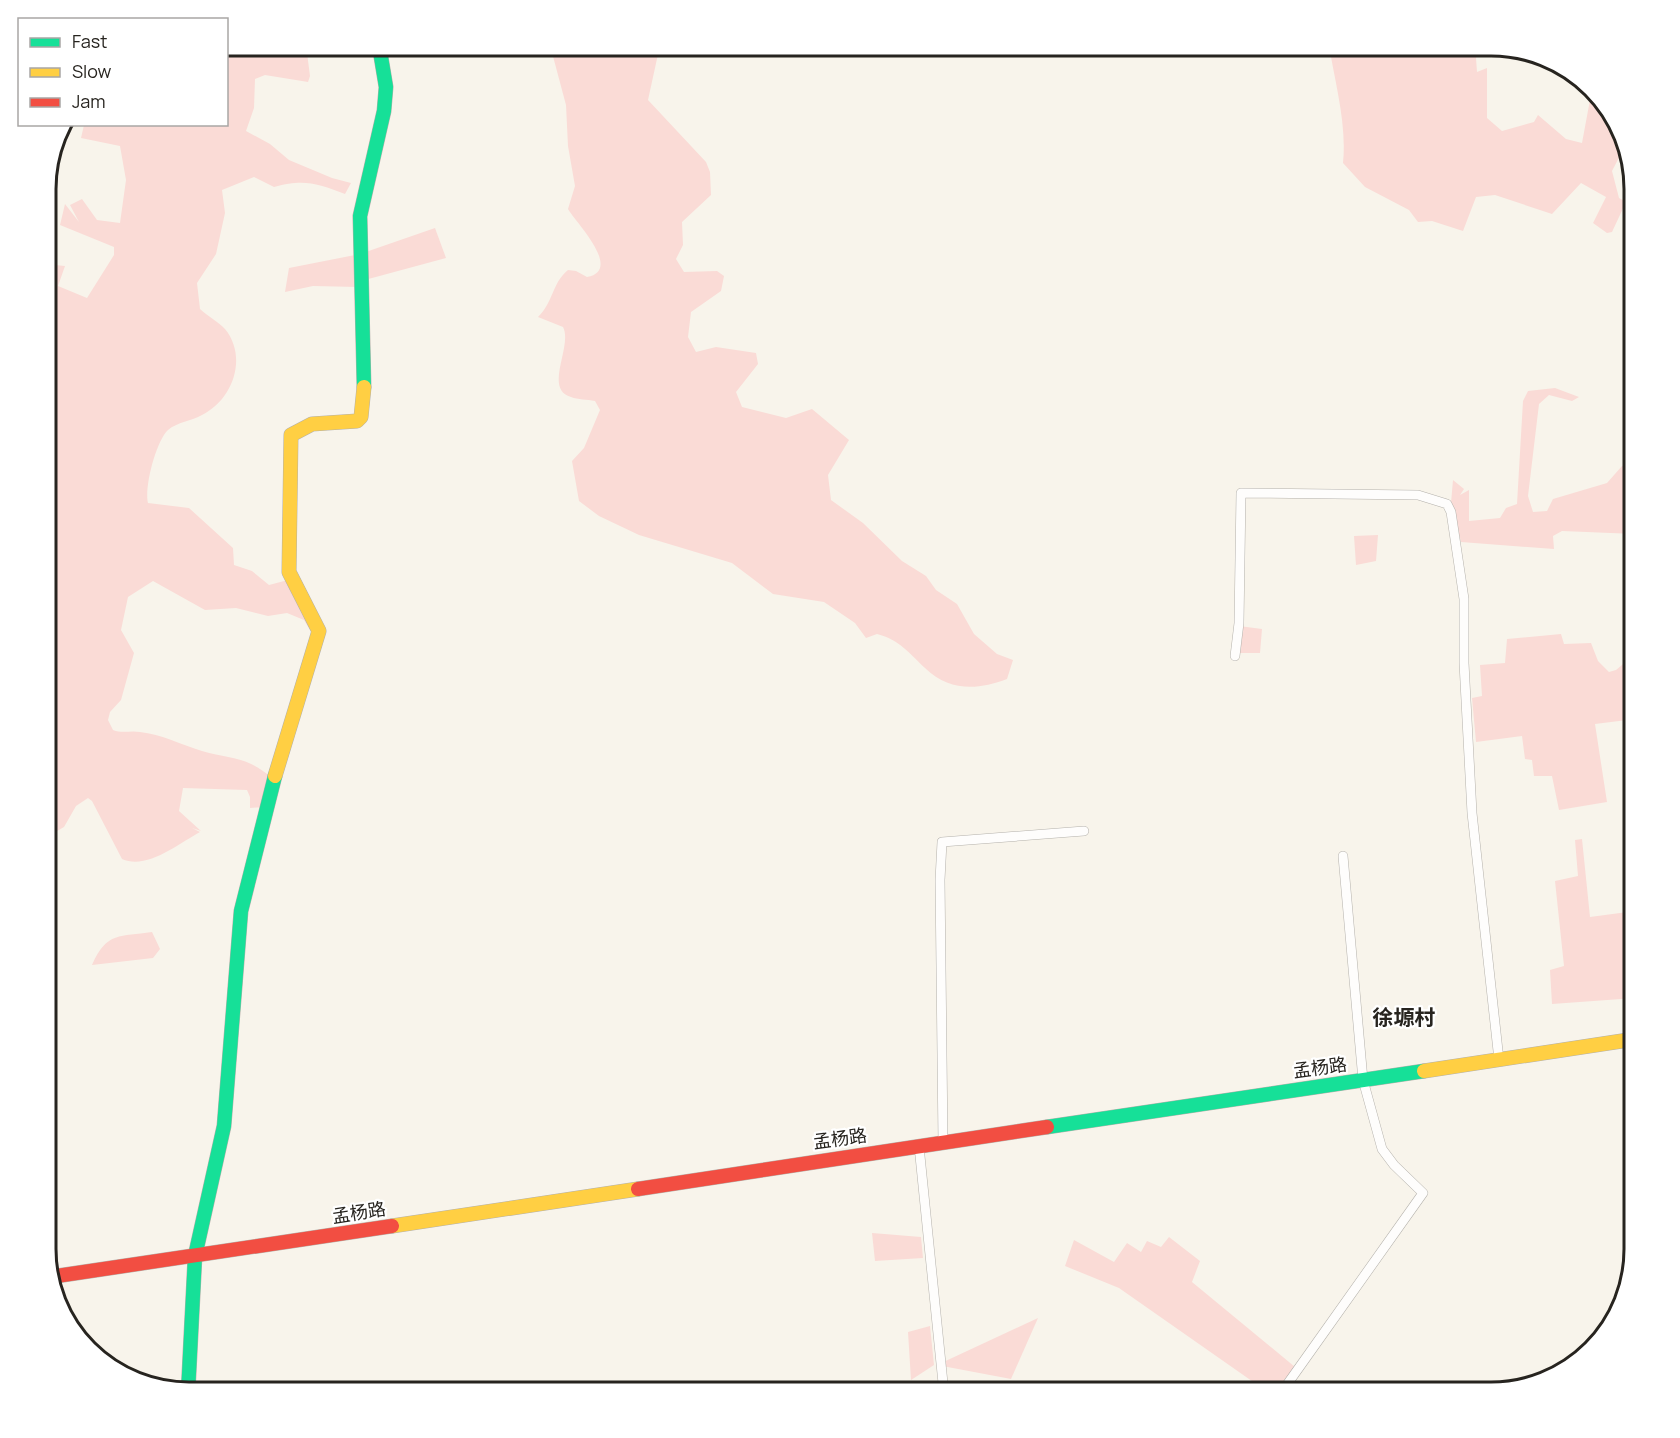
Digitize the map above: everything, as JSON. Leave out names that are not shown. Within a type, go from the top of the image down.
[{"type":"street","points":[[189,1382],[195,1256],[224,1126],[241,911],[283,745],[301,695],[319,631],[290,572],[291,435],[295,429],[357,421],[361,417],[365,381],[360,216],[384,111],[386,87],[381,56]]},
{"type":"street","points":[[1235,656],[1239,623],[1241,493],[1418,495],[1448,504],[1464,599],[1472,813],[1499,1060]]},
{"type":"street","points":[[942,1142],[940,880],[942,842],[1083,831]]},
{"type":"street","points":[[1289,1382],[1423,1193],[1394,1165],[1382,1149],[1363,1080],[1343,856]]},
{"type":"street","name":"孟杨路","points":[[58,1276],[1624,1041]]},
{"type":"street","points":[[919,1146],[943,1382]]},
{"type":"shaded area","points":[[228,56],[307,56],[310,76],[308,82],[265,75],[255,79],[254,108],[246,131],[270,144],[289,160],[332,178],[351,183],[345,194],[310,183],[274,187],[254,177],[222,190],[225,213],[216,254],[197,283],[200,309],[222,326],[232,340],[236,365],[234,377],[229,389],[213,408],[168,430],[155,454],[149,476],[148,503],[189,508],[233,548],[234,565],[252,571],[269,585],[288,580],[316,640],[304,620],[287,613],[268,616],[236,608],[205,610],[153,581],[128,597],[121,630],[134,653],[121,700],[110,712],[108,720],[113,730],[156,735],[202,751],[238,759],[254,765],[271,777],[263,807],[250,808],[250,797],[247,790],[183,788],[179,811],[201,831],[192,828],[200,832],[162,854],[142,861],[122,859],[92,801],[88,798],[76,806],[64,827],[56,832],[56,265],[65,266],[58,286],[87,298],[114,255],[114,247],[60,225],[65,204],[79,222],[70,205],[82,199],[97,220],[120,223],[126,180],[120,146],[81,138],[84,126],[228,126]]},
{"type":"shaded area","points":[[553,56],[658,56],[648,100],[706,162],[710,172],[711,195],[682,222],[683,245],[676,259],[684,272],[717,271],[724,276],[721,291],[691,312],[688,337],[696,352],[716,347],[756,353],[758,364],[736,392],[742,407],[786,418],[812,409],[849,440],[828,475],[831,500],[863,523],[902,561],[926,576],[936,590],[957,604],[974,634],[997,654],[1013,660],[1007,679],[975,687],[954,685],[944,681],[892,640],[877,634],[866,638],[855,623],[824,602],[773,594],[732,563],[639,535],[599,516],[579,501],[572,461],[584,448],[600,410],[595,401],[574,398],[563,392],[559,385],[559,376],[565,345],[563,327],[538,317],[568,270],[576,271],[587,277],[597,273],[600,266],[599,256],[594,246],[568,209],[575,186],[568,146],[566,105]]},
{"type":"shaded area","points":[[1331,56],[1477,56],[1477,72],[1487,68],[1487,118],[1502,131],[1534,122],[1538,115],[1566,139],[1582,143],[1590,99],[1592,101],[1611,130],[1620,156],[1612,171],[1619,198],[1624,201],[1624,206],[1612,232],[1607,233],[1593,223],[1606,197],[1581,183],[1552,214],[1495,195],[1476,197],[1463,231],[1432,221],[1418,222],[1409,210],[1365,187],[1343,163],[1340,104]]},
{"type":"shaded area","points":[[435,228],[446,258],[361,281],[360,254]]},
{"type":"shaded area","points":[[355,255],[358,287],[313,286],[285,292],[289,268]]},
{"type":"shaded area","points":[[1555,388],[1579,397],[1572,401],[1549,395],[1539,404],[1528,496],[1533,512],[1547,511],[1553,499],[1607,483],[1624,465],[1624,534],[1562,531],[1553,536],[1554,549],[1461,542],[1451,503],[1453,480],[1464,489],[1460,495],[1469,490],[1469,521],[1500,518],[1506,508],[1517,504],[1523,401],[1528,391]]},
{"type":"shaded area","points":[[1378,535],[1376,561],[1356,565],[1354,536]]},
{"type":"shaded area","points":[[1239,626],[1262,629],[1260,653],[1237,653]]},
{"type":"shaded area","points":[[1561,634],[1564,644],[1591,643],[1598,661],[1609,672],[1624,663],[1624,720],[1595,724],[1607,802],[1559,810],[1552,776],[1534,776],[1532,760],[1525,759],[1522,736],[1476,742],[1472,698],[1482,696],[1480,665],[1505,663],[1507,639]]},
{"type":"shaded area","points":[[1582,839],[1590,917],[1624,912],[1624,999],[1552,1004],[1550,970],[1564,966],[1555,881],[1578,876],[1575,840]]},
{"type":"shaded area","points":[[152,932],[160,949],[153,958],[92,965],[103,946],[109,941],[123,936]]},
{"type":"shaded area","points":[[872,1233],[921,1237],[923,1258],[875,1261]]},
{"type":"shaded area","points":[[1169,1237],[1200,1261],[1192,1282],[1295,1367],[1282,1382],[1253,1382],[1119,1288],[1065,1266],[1074,1240],[1114,1262],[1127,1243],[1141,1252],[1147,1241],[1161,1247]]},
{"type":"shaded area","points":[[1038,1318],[1011,1379],[937,1365]]},
{"type":"shaded area","points":[[930,1326],[934,1365],[911,1380],[908,1332]]},
{"type":"traffic: fast","points":[[364,387],[360,216],[384,111],[386,87],[381,56]]},
{"type":"traffic: fast","points":[[189,1382],[195,1256],[224,1126],[241,911],[275,776]]},
{"type":"traffic: fast","points":[[1047,1127],[1424,1071]]},
{"type":"traffic: slow","points":[[275,776],[319,631],[289,572],[291,435],[312,424],[357,421],[361,417],[364,387]]},
{"type":"traffic: slow","points":[[1424,1071],[1624,1041]]},
{"type":"traffic: slow","points":[[392,1226],[638,1189]]},
{"type":"traffic: jam","points":[[638,1189],[1047,1127]]},
{"type":"traffic: jam","points":[[58,1276],[392,1226]]},
{"type":"district","name":"徐塬村","points":[[1404,1018]]}]
